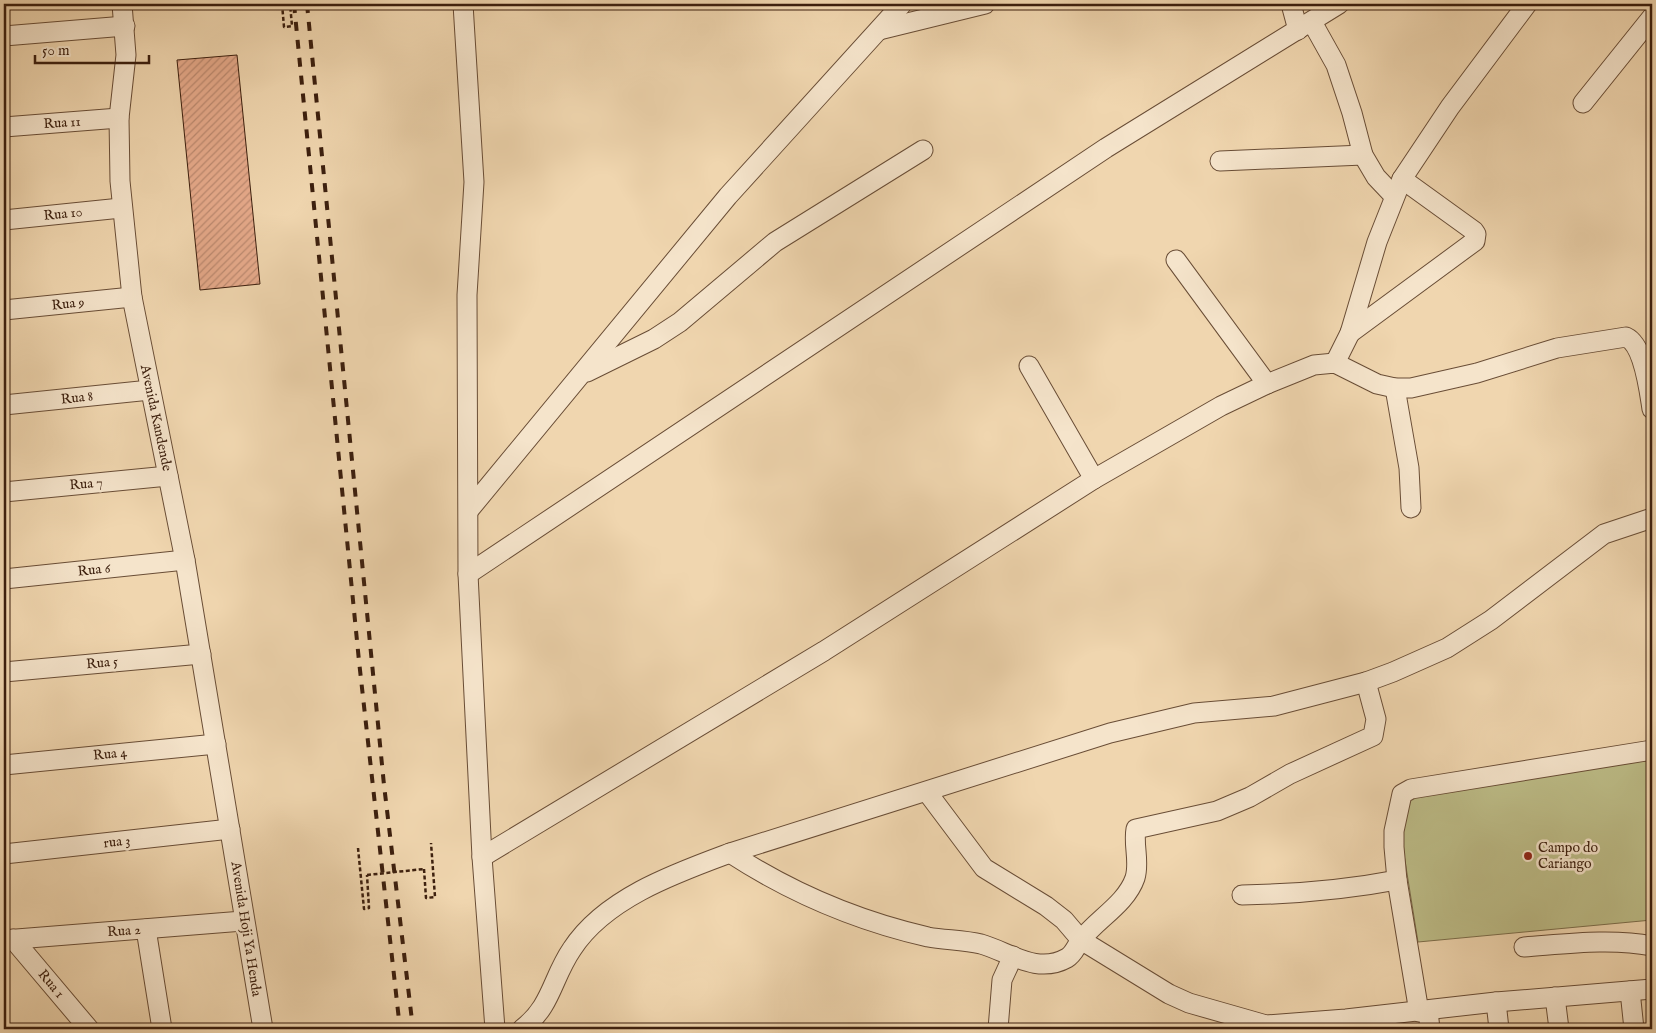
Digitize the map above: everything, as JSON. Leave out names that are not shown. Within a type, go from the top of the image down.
[{"type":"street","name":"Avenida Kandende","points":[[122,4],[126,56],[119,118],[121,208],[132,297],[185,560],[230,829]]},
{"type":"street","points":[[463,4],[474,182],[466,294],[468,574],[482,857],[495,1029]]},
{"type":"street","points":[[468,510],[583,374],[728,196],[902,4]]},
{"type":"street","points":[[879,30],[985,4]]},
{"type":"street","points":[[1291,4],[1305,26],[1336,65],[1352,113],[1363,155],[1376,177],[1398,187],[1474,230],[1476,237],[1475,241],[1350,333]]},
{"type":"street","points":[[468,574],[1106,148],[1339,4]]},
{"type":"street","points":[[1335,363],[1350,333],[1377,242],[1398,187],[1450,107],[1527,4]]},
{"type":"street","points":[[1583,103],[1652,17]]},
{"type":"street","points":[[4,36],[125,26]]},
{"type":"street","name":"Rua 11","points":[[4,128],[119,118]]},
{"type":"street","points":[[583,374],[629,353],[680,322],[774,242],[923,150]]},
{"type":"street","points":[[1220,161],[1363,155]]},
{"type":"street","name":"Rua 10","points":[[4,220],[121,208]]},
{"type":"street","points":[[1176,260],[1267,384]]},
{"type":"street","name":"Rua 9","points":[[4,310],[132,297]]},
{"type":"street","points":[[482,857],[824,651],[1094,479],[1221,406],[1267,384],[1314,365],[1335,363],[1360,377],[1395,388],[1411,388],[1444,382],[1557,348],[1626,337],[1632,340],[1640,356],[1652,409]]},
{"type":"street","points":[[1029,366],[1094,479]]},
{"type":"street","points":[[1395,388],[1409,468],[1411,508]]},
{"type":"street","name":"Rua 8","points":[[4,405],[150,390]]},
{"type":"street","name":"Rua 7","points":[[4,492],[168,476]]},
{"type":"street","points":[[522,1029],[535,1020],[545,1006],[571,950],[600,917],[671,875],[730,853],[927,792],[1050,751],[1155,721],[1213,710],[1274,706],[1366,682],[1447,648],[1491,620],[1604,534],[1652,518]]},
{"type":"street","name":"Rua 6","points":[[4,579],[185,560]]},
{"type":"street","name":"Rua 5","points":[[4,672],[201,654]]},
{"type":"street","points":[[730,853],[768,878],[858,915],[928,937],[979,944],[1034,964],[1050,964],[1068,958],[1081,940],[1121,900],[1131,887],[1137,871],[1136,832],[1139,828],[1217,811],[1250,797],[1290,774],[1373,736],[1376,719],[1366,682]]},
{"type":"street","name":"Rua 4","points":[[4,765],[216,744]]},
{"type":"street","points":[[1426,1018],[1397,880],[1394,831],[1402,794],[1411,789],[1652,750]]},
{"type":"street","points":[[927,792],[984,868],[1046,906],[1064,920],[1081,940],[1169,994],[1204,1008],[1266,1027],[1347,1024],[1426,1018],[1496,1002],[1652,989]]},
{"type":"street","name":"rua 3","points":[[4,854],[230,829]]},
{"type":"street","name":"Avenida Hoji Ya Henda","points":[[230,829],[243,921],[263,1029]]},
{"type":"street","points":[[1242,895],[1331,890],[1397,880]]},
{"type":"street","name":"Rua 2","points":[[8,939],[243,921]]},
{"type":"street","points":[[146,929],[162,1029]]},
{"type":"street","name":"Rua 1","points":[[8,939],[88,1029]]},
{"type":"street","points":[[1524,947],[1594,942],[1638,943],[1652,946]]},
{"type":"street","points":[[998,1029],[1002,980],[1012,956]]},
{"type":"street","points":[[1630,991],[1634,1029]]},
{"type":"street","points":[[1555,997],[1559,1029]]},
{"type":"street","points":[[1496,1002],[1499,1029]]},
{"type":"path","points":[[282,4],[284,27],[292,26],[290,4]]},
{"type":"path","points":[[358,848],[364,909],[369,908],[367,875],[424,869],[426,898],[435,897],[431,844]]},
{"type":"green space","name":"Campo do Cariango","points":[[1652,760],[1652,920],[1418,942],[1394,792]]},
{"type":"building","points":[[237,55],[260,284],[200,290],[177,60]]},
{"type":"railway","points":[[294,4],[359,661],[400,1029]]},
{"type":"railway","points":[[307,4],[384,785],[413,1029]]},
{"type":"place","name":"Campo do Cariango","points":[[1528,856]]}]
